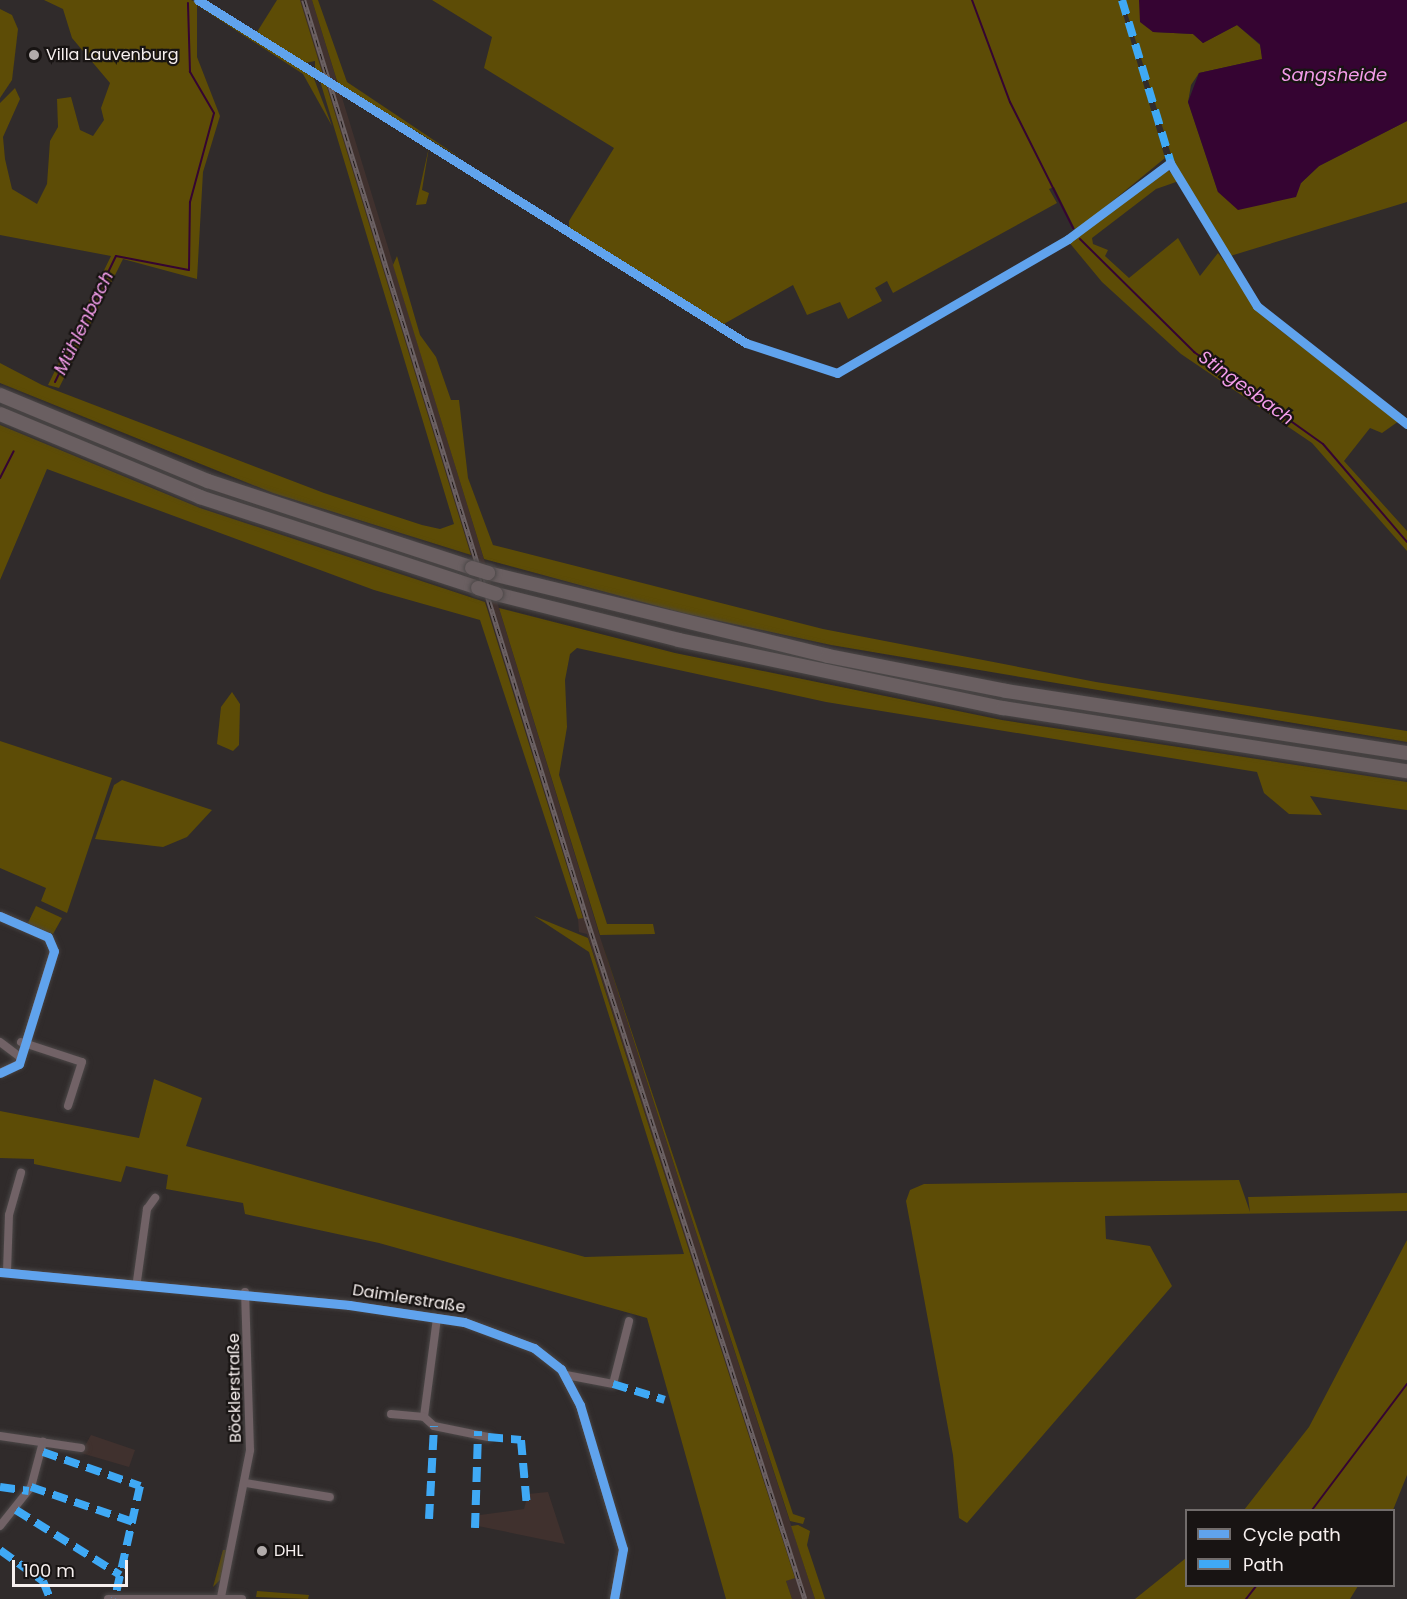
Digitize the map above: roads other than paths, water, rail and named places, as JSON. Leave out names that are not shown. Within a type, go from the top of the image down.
[{"type":"highway","points":[[0,395],[208,481],[488,573],[828,656],[1006,691],[1407,753]]},
{"type":"highway","points":[[0,414],[200,497],[496,594],[690,643],[1003,708],[1407,771]]},
{"type":"street","points":[[0,916],[54,945],[21,1042],[20,1057],[14,1071],[0,1073]]},
{"type":"street","points":[[0,1042],[20,1057]]},
{"type":"street","points":[[21,1042],[82,1062],[68,1106]]},
{"type":"street","name":"Daimlerstraße","points":[[21,1173],[9,1215],[3,1272],[137,1281],[245,1292],[437,1318],[523,1343],[566,1375],[613,1384],[629,1321]]},
{"type":"street","points":[[137,1281],[147,1209],[155,1198]]},
{"type":"street","name":"Böcklerstraße","points":[[221,1598],[246,1483],[252,1400],[245,1292]]},
{"type":"street","name":"Daimlerstraße","points":[[423,1418],[437,1318]]},
{"type":"street","points":[[566,1375],[621,1540],[623,1570],[614,1599]]},
{"type":"street","points":[[391,1414],[423,1418],[430,1425],[488,1437]]},
{"type":"street","points":[[0,1436],[81,1448]]},
{"type":"street","points":[[0,1526],[31,1487],[43,1442]]},
{"type":"street","points":[[246,1483],[330,1497]]},
{"type":"street","points":[[108,1599],[242,1599]]},
{"type":"water","name":"Sangsheide","points":[[1139,0],[1407,0],[1407,121],[1319,166],[1301,183],[1296,197],[1238,210],[1218,192],[1188,102],[1199,73],[1262,59],[1260,44],[1237,25],[1203,43],[1193,34],[1153,32],[1140,22]]},
{"type":"waterway","name":"Stingesbach","points":[[972,0],[1010,102],[1073,228]]},
{"type":"waterway","name":"Mühlenbach","points":[[55,382],[116,256],[189,270],[190,202],[214,113],[190,72],[188,3]]},
{"type":"waterway","name":"Stingesbach","points":[[1080,239],[1194,352],[1323,444],[1407,542]]},
{"type":"waterway","name":"Mühlenbach","points":[[0,478],[14,451]]},
{"type":"waterway","name":"Stingesbach","points":[[1313,1509],[1407,1384]]},
{"type":"waterway","name":"Stingesbach","points":[[1246,1599],[1255,1587]]},
{"type":"railway","points":[[304,0],[587,919],[805,1599]]},
{"type":"place","name":"Villa Lauvenburg","points":[[34,55]]},
{"type":"place","name":"DHL","points":[[262,1551]]}]
